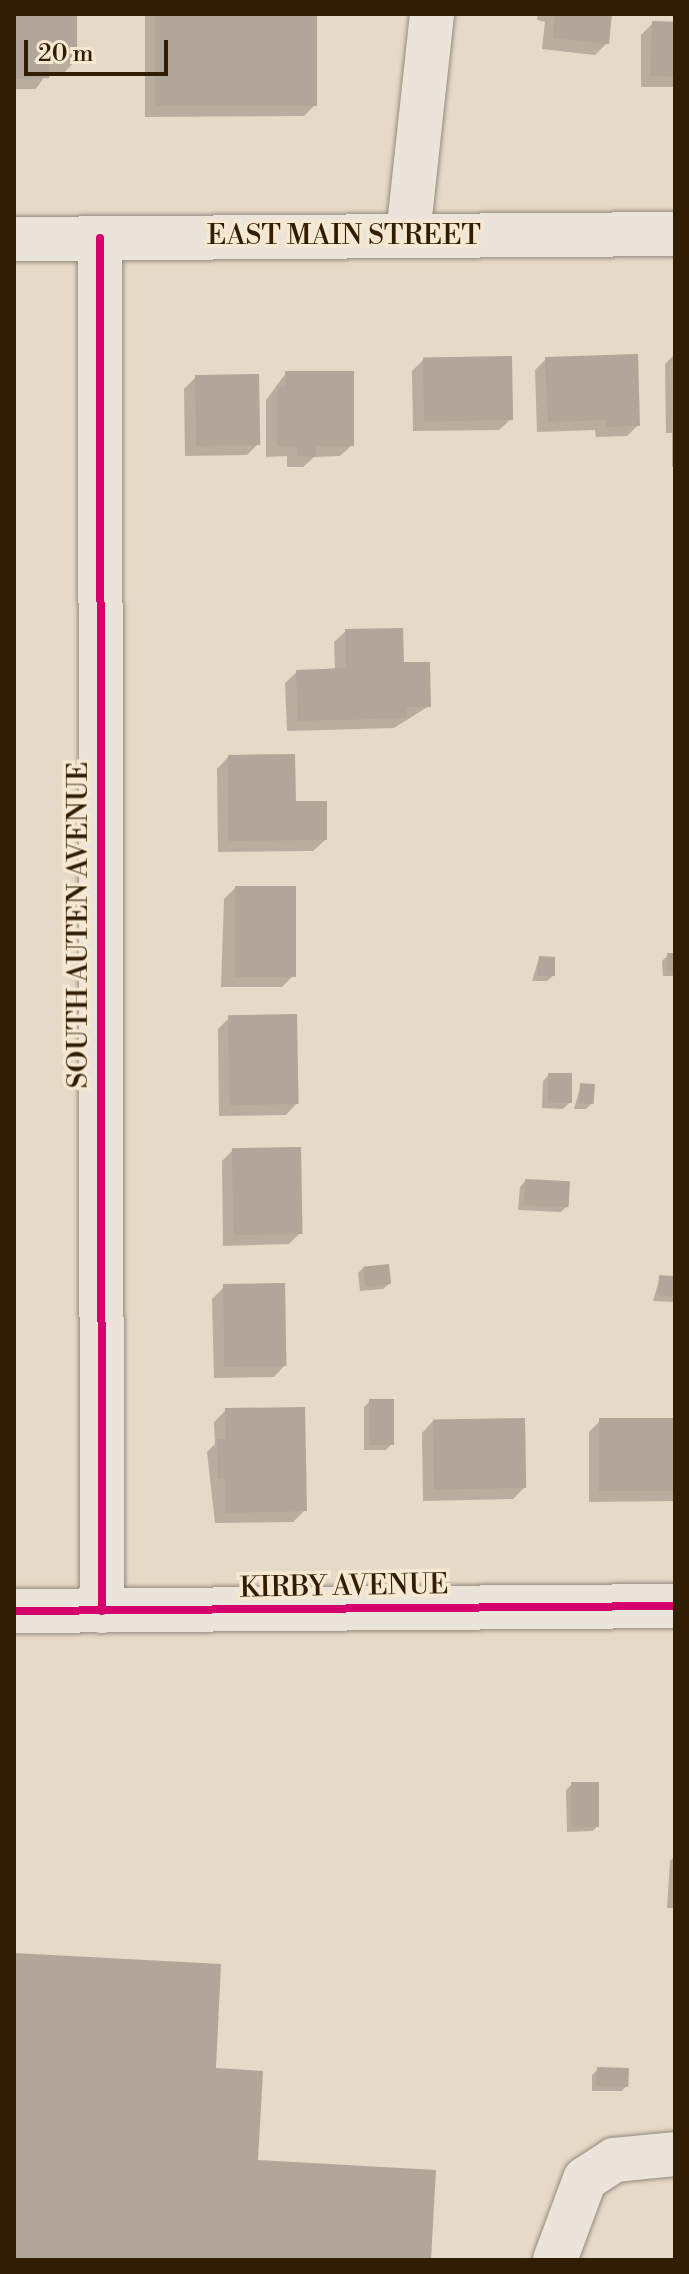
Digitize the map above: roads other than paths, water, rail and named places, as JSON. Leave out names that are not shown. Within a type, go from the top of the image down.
[{"type":"street","points":[[408,235],[432,14]]},
{"type":"street","name":"EAST MAIN STREET","points":[[14,239],[675,234]]},
{"type":"street","name":"SOUTH AUTEN AVENUE","points":[[100,238],[102,1611]]},
{"type":"street","name":"KIRBY AVENUE","points":[[14,1611],[675,1606]]},
{"type":"street","points":[[555,2260],[585,2179],[614,2160],[675,2154]]}]
